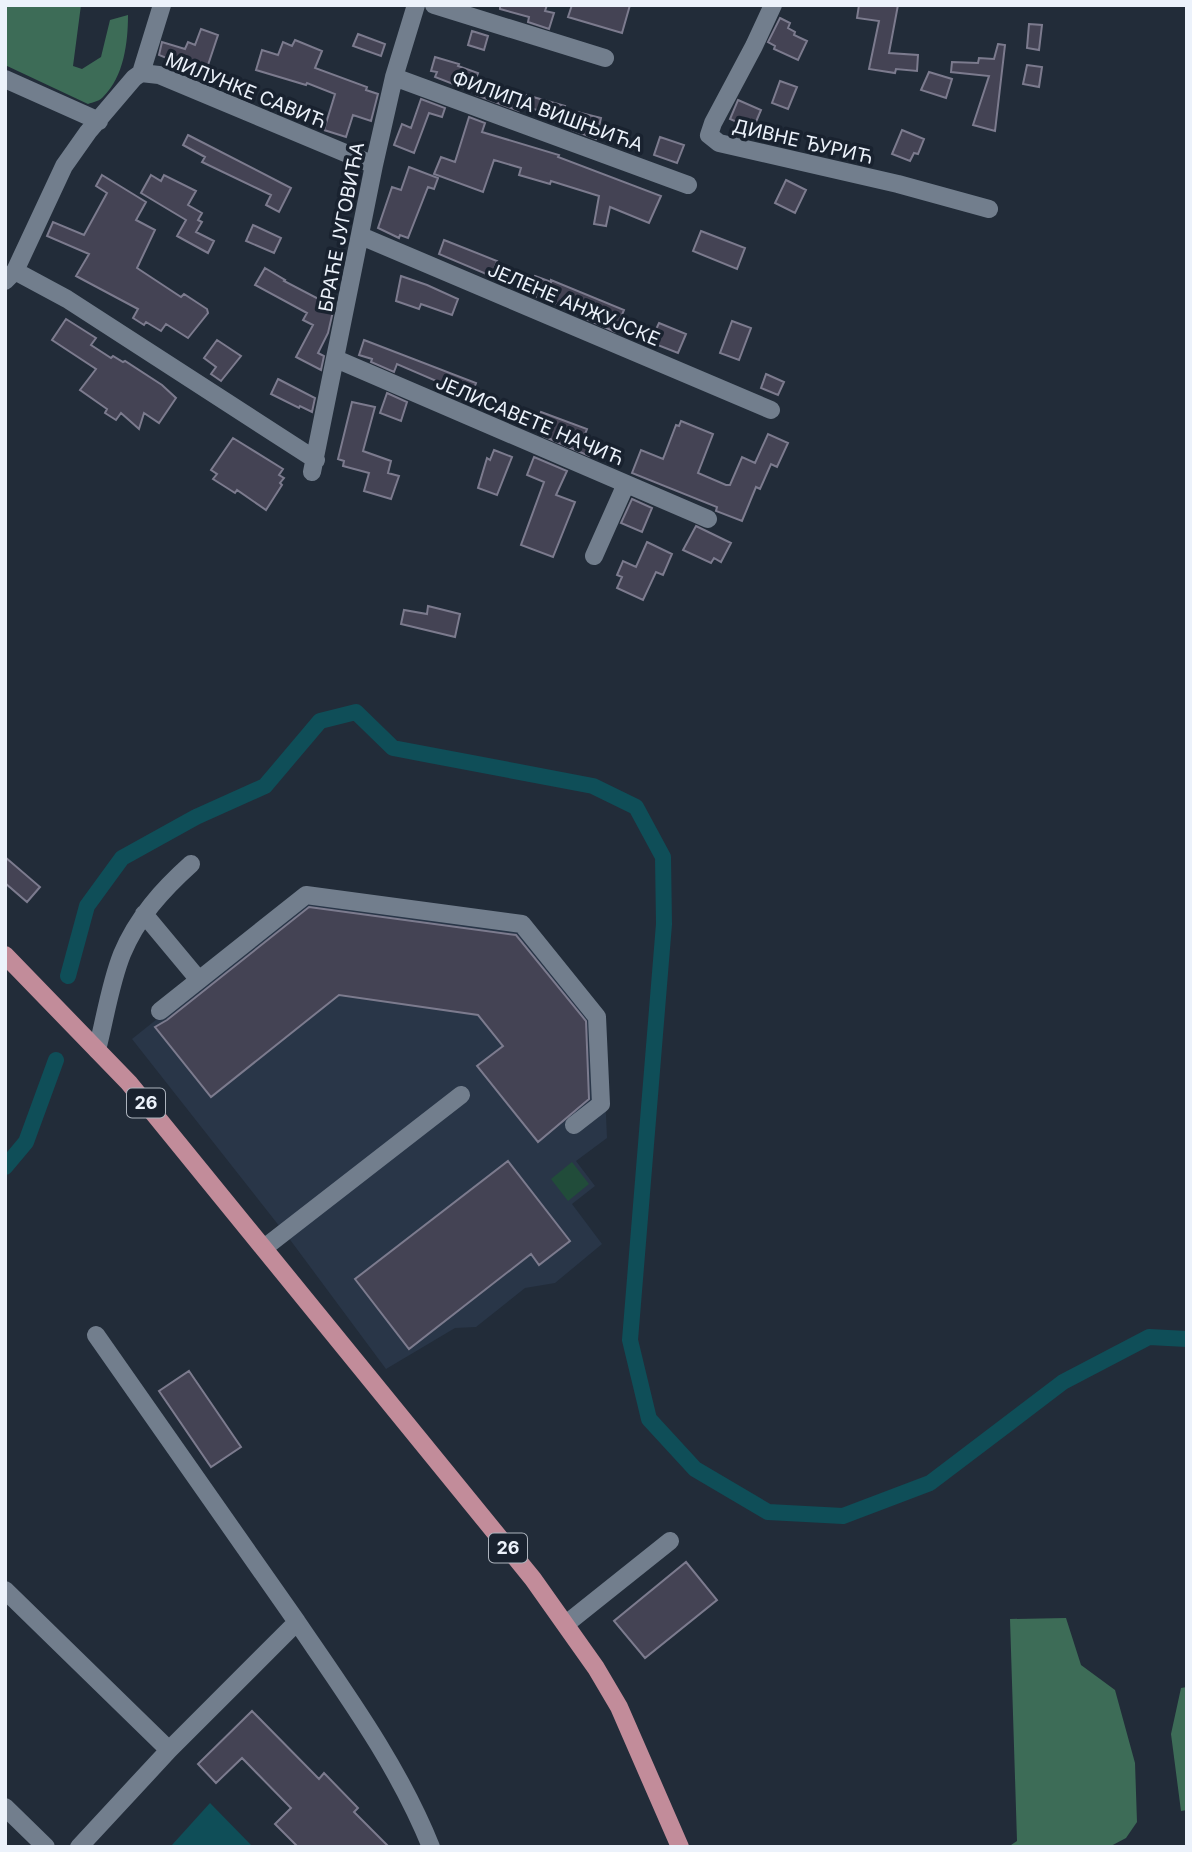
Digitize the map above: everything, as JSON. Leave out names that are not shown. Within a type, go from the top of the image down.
[{"type":"main road","name":"26","points":[[5,955],[128,1083],[533,1579],[566,1624],[619,1707],[680,1847]]},
{"type":"street","name":"МИЛУНКЕ САВИЋ","points":[[141,74],[162,5]]},
{"type":"street","name":"БРАЋЕ ЈУГОВИЋА","points":[[10,276],[67,299],[314,466],[374,165],[394,78],[416,5]]},
{"type":"street","points":[[434,5],[606,58]]},
{"type":"street","name":"ДИВНЕ ЂУРИЋ","points":[[773,5],[713,123],[709,135],[713,140],[898,184],[989,209]]},
{"type":"street","name":"МИЛУНКЕ САВИЋ","points":[[10,276],[64,166],[134,78],[141,74],[159,75],[374,165]]},
{"type":"street","name":"ФИЛИПА ВИШЊИЋА","points":[[394,78],[688,185]]},
{"type":"street","points":[[5,79],[99,121]]},
{"type":"street","name":"ЈЕЛЕНЕ АНЖУЈСКЕ","points":[[361,236],[771,410]]},
{"type":"street","name":"ЈЕЛИСАВЕТЕ НАЧИЋ","points":[[336,359],[708,519]]},
{"type":"street","points":[[594,556],[626,484]]},
{"type":"street","points":[[97,1049],[121,956],[144,914],[171,882],[191,864]]},
{"type":"street","points":[[160,1010],[306,895],[523,924],[597,1017],[601,1104],[574,1125]]},
{"type":"street","points":[[144,914],[199,979]]},
{"type":"street","points":[[264,1248],[461,1095]]},
{"type":"street","points":[[96,1335],[297,1622],[385,1754],[402,1783],[431,1847]]},
{"type":"street","points":[[566,1624],[670,1541]]},
{"type":"street","points":[[5,1590],[169,1750]]},
{"type":"street","points":[[79,1847],[169,1750],[297,1622]]},
{"type":"street","points":[[5,1807],[46,1847]]},
{"type":"shaded area","points":[[306,900],[520,929],[593,1019],[605,1093],[607,1138],[576,1161],[595,1186],[572,1204],[602,1244],[555,1283],[525,1288],[476,1327],[455,1328],[386,1369],[291,1241],[132,1039]]},
{"type":"shaded area","points":[[210,1803],[253,1847],[173,1847]]},
{"type":"green space","points":[[5,5],[81,5],[73,66],[82,69],[101,57],[110,20],[128,15],[123,59],[110,89],[100,100],[88,104],[5,65]]},
{"type":"green space","points":[[572,1162],[589,1184],[568,1201],[551,1179]]},
{"type":"green space","points":[[1066,1618],[1081,1665],[1115,1690],[1135,1763],[1137,1822],[1126,1838],[1109,1847],[1008,1847],[1017,1841],[1010,1619]]},
{"type":"green space","points":[[1187,1687],[1187,1810],[1181,1811],[1171,1734],[1181,1688]]},
{"type":"building","points":[[500,5],[547,5],[545,11],[554,13],[549,29],[528,22],[529,17],[500,9]]},
{"type":"building","points":[[572,5],[630,5],[622,33],[568,17]]},
{"type":"building","points":[[859,5],[898,5],[889,53],[918,55],[917,71],[896,69],[895,73],[869,69],[879,21],[857,18]]},
{"type":"building","points":[[780,18],[790,23],[788,28],[795,32],[794,35],[807,41],[798,60],[774,49],[775,46],[768,42]]},
{"type":"building","points":[[1029,24],[1042,25],[1039,50],[1027,48]]},
{"type":"building","points":[[201,29],[218,35],[205,74],[159,55],[162,42],[185,49],[188,42],[195,45]]},
{"type":"building","points":[[472,31],[488,36],[484,50],[468,45]]},
{"type":"building","points":[[358,34],[385,44],[381,56],[353,46]]},
{"type":"building","points":[[295,40],[322,51],[315,68],[367,87],[366,90],[378,94],[371,121],[353,115],[346,137],[324,130],[335,94],[307,83],[306,85],[256,70],[262,50],[278,55],[283,42],[292,46]]},
{"type":"building","points":[[998,44],[1005,45],[995,131],[973,125],[989,76],[951,72],[952,62],[978,63],[979,58],[994,59]]},
{"type":"building","points":[[435,57],[478,73],[471,91],[435,77],[437,72],[431,71]]},
{"type":"building","points":[[1027,65],[1042,67],[1039,87],[1023,84]]},
{"type":"building","points":[[929,72],[952,79],[946,98],[921,90]]},
{"type":"building","points":[[780,81],[797,87],[788,109],[772,103]]},
{"type":"building","points":[[480,83],[523,97],[519,111],[476,95]]},
{"type":"building","points":[[526,95],[565,106],[562,117],[523,106]]},
{"type":"building","points":[[421,99],[445,108],[442,117],[429,113],[414,153],[394,145],[402,124],[411,128]]},
{"type":"building","points":[[738,100],[761,110],[753,129],[730,119]]},
{"type":"building","points":[[577,112],[601,118],[596,139],[572,130]]},
{"type":"building","points":[[469,117],[485,123],[482,132],[559,155],[558,157],[661,196],[649,223],[610,207],[606,226],[594,224],[599,196],[551,181],[550,184],[519,175],[521,168],[494,160],[483,192],[434,174],[441,157],[455,162]]},
{"type":"building","points":[[902,130],[924,139],[918,154],[914,153],[910,161],[892,154]]},
{"type":"building","points":[[188,135],[291,188],[279,212],[266,205],[271,195],[202,162],[205,157],[183,145]]},
{"type":"building","points":[[660,137],[684,145],[677,163],[654,155]]},
{"type":"building","points":[[409,167],[438,178],[434,189],[428,187],[408,238],[400,235],[399,238],[378,228],[392,187],[401,190]]},
{"type":"building","points":[[102,175],[146,202],[136,220],[155,230],[137,268],[181,297],[184,294],[207,309],[208,313],[188,338],[166,324],[161,331],[133,318],[138,309],[76,276],[89,254],[47,236],[53,222],[84,235],[107,193],[96,186]]},
{"type":"building","points":[[151,175],[161,181],[164,175],[196,191],[188,205],[202,213],[198,220],[202,222],[196,232],[214,241],[208,253],[177,236],[186,220],[141,193]]},
{"type":"building","points":[[786,180],[806,190],[795,213],[775,203]]},
{"type":"building","points":[[253,225],[281,238],[274,253],[246,241]]},
{"type":"building","points":[[701,231],[745,248],[737,269],[693,251]]},
{"type":"building","points":[[444,240],[497,261],[491,276],[439,254]]},
{"type":"building","points":[[265,268],[334,307],[328,333],[318,353],[324,356],[321,370],[296,357],[313,325],[303,320],[307,313],[255,285]]},
{"type":"building","points":[[401,276],[458,299],[452,315],[421,304],[419,309],[396,301]]},
{"type":"building","points":[[535,276],[624,310],[615,332],[584,318],[588,310],[563,301],[561,306],[537,297],[538,294],[530,290]]},
{"type":"building","points":[[66,319],[96,338],[91,345],[111,358],[113,356],[125,361],[162,385],[176,398],[159,423],[144,413],[139,429],[121,413],[116,420],[105,413],[107,409],[80,390],[96,369],[52,340]]},
{"type":"building","points":[[732,321],[751,328],[739,360],[720,353]]},
{"type":"building","points":[[659,323],[686,334],[678,353],[650,342]]},
{"type":"building","points":[[217,340],[241,356],[221,381],[211,374],[216,367],[204,358]]},
{"type":"building","points":[[364,340],[476,383],[471,396],[397,364],[394,372],[371,362],[372,359],[359,355]]},
{"type":"building","points":[[766,374],[784,382],[778,395],[761,388]]},
{"type":"building","points":[[278,379],[315,398],[312,412],[271,394]]},
{"type":"building","points":[[387,393],[407,402],[401,421],[380,413]]},
{"type":"building","points":[[352,402],[375,407],[363,451],[391,461],[388,473],[399,476],[391,499],[364,491],[369,473],[343,466],[344,461],[338,459]]},
{"type":"building","points":[[541,412],[587,429],[582,442],[593,446],[589,456],[543,436],[543,427],[536,424]]},
{"type":"building","points":[[681,421],[713,434],[698,473],[726,485],[730,485],[742,457],[755,463],[768,434],[788,443],[777,467],[771,464],[760,489],[756,487],[742,521],[716,511],[717,507],[632,473],[641,450],[663,459],[676,425],[679,426]]},
{"type":"building","points":[[233,438],[283,469],[279,475],[284,478],[280,483],[282,485],[266,510],[237,490],[235,493],[213,479],[217,474],[211,470]]},
{"type":"building","points":[[494,450],[512,457],[497,495],[478,488],[487,458],[490,460]]},
{"type":"building","points":[[534,457],[567,471],[556,495],[575,502],[553,557],[521,545],[544,482],[527,475]]},
{"type":"building","points":[[632,499],[652,508],[642,532],[621,523]]},
{"type":"building","points":[[696,526],[731,543],[721,562],[714,558],[711,563],[683,550]]},
{"type":"building","points":[[647,542],[672,554],[663,575],[656,572],[643,600],[617,588],[622,577],[617,575],[623,561],[636,567]]},
{"type":"building","points":[[428,606],[460,614],[455,637],[401,624],[404,610],[427,614]]},
{"type":"building","points":[[5,857],[40,887],[27,902],[5,883]]},
{"type":"building","points":[[309,907],[516,935],[586,1021],[589,1099],[538,1142],[477,1066],[503,1046],[478,1015],[339,995],[211,1097],[155,1027]]},
{"type":"building","points":[[508,1161],[570,1241],[539,1265],[531,1254],[409,1349],[355,1279]]},
{"type":"building","points":[[189,1371],[241,1447],[211,1467],[159,1391]]},
{"type":"building","points":[[686,1562],[717,1600],[645,1658],[614,1621]]},
{"type":"building","points":[[252,1711],[319,1779],[324,1773],[358,1808],[354,1812],[389,1847],[298,1847],[275,1824],[291,1808],[242,1758],[216,1783],[198,1764]]},
{"type":"waterway","points":[[68,976],[87,906],[122,858],[196,817],[265,786],[320,721],[356,712],[393,748],[593,786],[636,807],[663,857],[664,924],[630,1340],[649,1419],[695,1469],[768,1512],[843,1516],[930,1483],[1063,1382],[1149,1337],[1187,1339]]},
{"type":"waterway","points":[[5,1167],[26,1142],[56,1060]]}]
